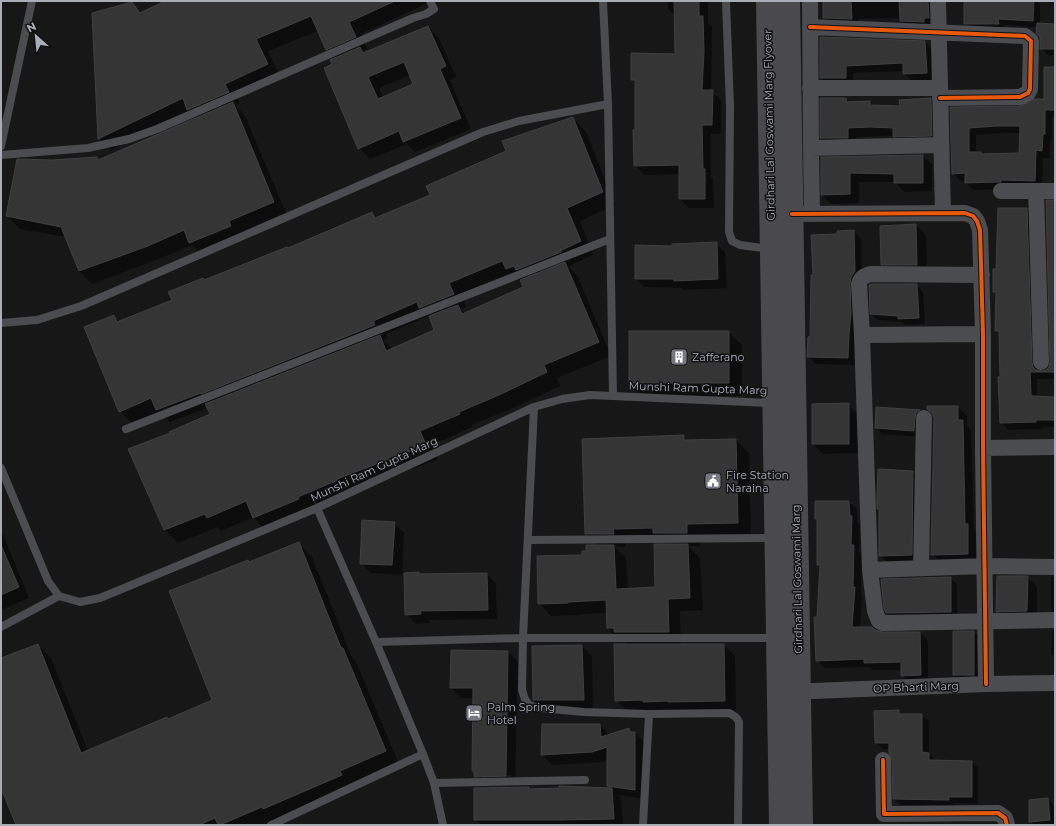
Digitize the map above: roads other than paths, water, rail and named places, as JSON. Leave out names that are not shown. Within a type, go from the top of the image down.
[{"type":"main road","name":"Girdhari Lal Goswami Marg Flyover","points":[[767,1],[771,249]]},
{"type":"main road","name":"Girdhari Lal Goswami Marg Flyover","points":[[789,1],[802,214]]},
{"type":"main road","name":"Girdhari Lal Goswami Marg","points":[[780,825],[775,538],[784,402],[802,214]]},
{"type":"main road","name":"Girdhari Lal Goswami Marg","points":[[771,249],[784,402],[799,692],[802,825]]},
{"type":"street","points":[[810,1],[812,148],[802,214],[965,213],[973,216],[977,221],[980,230],[983,334],[986,684]]},
{"type":"street","points":[[938,1],[943,214]]},
{"type":"street","points":[[810,27],[1025,36],[1031,41],[1032,45],[1030,89],[1028,94],[1020,97],[810,88]]},
{"type":"street","points":[[812,148],[941,145]]},
{"type":"street","points":[[1001,191],[1055,191]]},
{"type":"street","points":[[1036,191],[1041,362]]},
{"type":"street","points":[[982,275],[872,274],[864,276],[859,284],[870,570],[875,611],[879,621],[883,623],[985,620],[1055,620]]},
{"type":"street","points":[[862,335],[983,334]]},
{"type":"street","points":[[921,568],[924,418]]},
{"type":"street","points":[[983,448],[1055,447]]},
{"type":"street","points":[[870,570],[984,566],[1055,567]]},
{"type":"street","name":"OP Bharti Marg","points":[[777,692],[986,684],[1055,683]]},
{"type":"street","points":[[883,760],[884,820],[998,813],[1006,818],[1007,825]]},
{"type":"lane","points":[[1,146],[32,1]]},
{"type":"lane","points":[[1,155],[88,148],[123,140],[157,129],[413,18],[426,14],[434,9],[430,1]]},
{"type":"lane","points":[[603,1],[608,104],[613,396]]},
{"type":"lane","points":[[726,1],[730,107],[729,232],[732,241],[740,245],[771,249]]},
{"type":"lane","points":[[1,323],[37,320],[81,306],[483,132],[519,121],[608,104]]},
{"type":"lane","points":[[126,429],[610,239]]},
{"type":"lane","name":"Munshi Ram Gupta Marg","points":[[59,596],[80,602],[100,598],[317,508],[534,407],[562,399],[590,395],[784,402]]},
{"type":"lane","points":[[534,407],[523,638],[522,690],[525,699],[530,705],[540,708],[584,712],[649,714],[729,713],[737,718],[739,722],[738,825]]},
{"type":"lane","points":[[1,468],[48,581],[59,596],[1,627]]},
{"type":"lane","points":[[317,508],[423,754],[434,783],[443,825]]},
{"type":"lane","points":[[528,540],[775,538]]},
{"type":"lane","points":[[376,642],[523,638],[776,638]]},
{"type":"lane","points":[[643,825],[649,714]]},
{"type":"lane","points":[[271,825],[423,754]]},
{"type":"lane","points":[[434,783],[585,780]]},
{"type":"place","name":"Zafferano","points":[[679,357]]},
{"type":"place","name":"Fire Station Naraina","points":[[713,481]]},
{"type":"place","name":"Palm Spring Hotel","points":[[474,713]]}]
